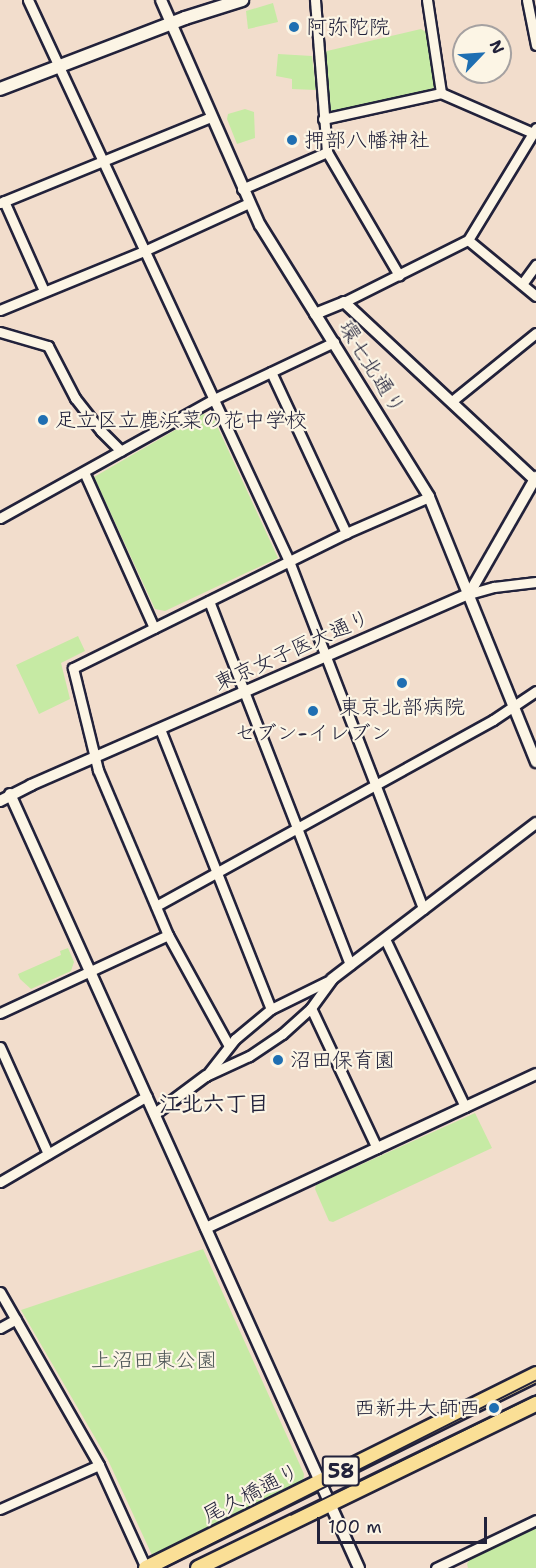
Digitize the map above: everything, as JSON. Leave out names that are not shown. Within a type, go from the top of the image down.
[{"type":"main road","points":[[0,89],[171,24],[242,0]]},
{"type":"main road","name":"尾久橋通り","points":[[146,1568],[536,1374]]},
{"type":"main road","name":"尾久橋通り","points":[[198,1568],[536,1404]]},
{"type":"street","points":[[28,0],[289,561],[423,909]]},
{"type":"street","name":"環七北通り","points":[[160,0],[249,203],[429,497],[536,762]]},
{"type":"street","points":[[315,0],[327,152],[399,275]]},
{"type":"street","points":[[427,0],[441,93]]},
{"type":"street","points":[[527,0],[536,45]]},
{"type":"street","points":[[315,314],[344,302],[468,240],[535,130],[441,93],[323,119]]},
{"type":"street","points":[[44,291],[2,202],[211,117]]},
{"type":"street","points":[[242,189],[327,152]]},
{"type":"street","points":[[0,310],[144,251],[249,203]]},
{"type":"street","points":[[468,240],[536,296]]},
{"type":"street","points":[[522,284],[536,265]]},
{"type":"street","points":[[344,302],[535,479],[469,594]]},
{"type":"street","points":[[0,332],[48,346],[75,399],[121,451]]},
{"type":"street","points":[[452,401],[536,333]]},
{"type":"street","points":[[0,518],[214,399],[334,342]]},
{"type":"street","points":[[271,372],[346,533]]},
{"type":"street","points":[[84,472],[154,628]]},
{"type":"street","points":[[229,1046],[168,935],[94,758],[72,668],[346,533],[429,497]]},
{"type":"street","points":[[469,594],[494,587],[536,582]]},
{"type":"street","name":"東京女子医大通り","points":[[4,797],[469,594]]},
{"type":"street","points":[[209,601],[350,965]]},
{"type":"street","points":[[156,906],[375,786],[536,691]]},
{"type":"street","points":[[160,729],[272,1009]]},
{"type":"street","points":[[4,797],[91,971],[359,1568]]},
{"type":"street","points":[[206,1076],[229,1046],[272,1009],[332,979],[536,823]]},
{"type":"street","points":[[0,1013],[168,935]]},
{"type":"street","points":[[385,939],[465,1107]]},
{"type":"street","points":[[155,1114],[206,1076],[259,1050],[311,1008],[332,979]]},
{"type":"street","points":[[311,1008],[376,1148]]},
{"type":"street","points":[[0,1047],[48,1154]]},
{"type":"street","points":[[206,1228],[536,1074]]},
{"type":"street","points":[[0,1182],[147,1096]]},
{"type":"street","points":[[0,1292],[99,1465],[146,1568]]},
{"type":"street","points":[[0,1328],[16,1319]]},
{"type":"street","points":[[0,1509],[99,1465]]},
{"type":"street","points":[[436,1568],[536,1520]]},
{"type":"street","points":[[458,1557],[463,1568]]},
{"type":"green space","points":[[273,3],[278,22],[248,29],[246,11]]},
{"type":"green space","points":[[421,29],[426,32],[435,85],[432,90],[332,112],[328,109],[323,56],[327,51]]},
{"type":"green space","points":[[278,54],[312,56],[316,90],[292,89],[292,79],[276,76]]},
{"type":"green space","points":[[245,109],[254,112],[255,138],[237,144],[227,119],[228,114]]},
{"type":"green space","points":[[203,414],[213,417],[278,558],[165,611],[155,609],[94,477]]},
{"type":"green space","points":[[78,636],[85,651],[61,663],[70,699],[39,714],[16,665]]},
{"type":"green space","points":[[68,948],[74,962],[71,971],[31,989],[20,979],[18,974],[61,955],[60,951]]},
{"type":"green space","points":[[475,1113],[492,1148],[333,1222],[329,1221],[315,1189],[316,1185]]},
{"type":"green space","name":"上沼田東公園","points":[[203,1249],[304,1474],[303,1482],[152,1555],[108,1460],[21,1310]]},
{"type":"green space","points":[[536,1526],[536,1568],[468,1568],[467,1564],[470,1559]]},
{"type":"tram line","points":[[165,1568],[536,1381]]},
{"type":"tram line","points":[[291,1515],[536,1395]]},
{"type":"place","name":"阿弥陀院","points":[[294,27]]},
{"type":"place","name":"押部八幡神社","points":[[292,140]]},
{"type":"place","name":"足立区立鹿浜菜の花中学校","points":[[43,420]]},
{"type":"place","name":"東京北部病院","points":[[402,683]]},
{"type":"place","name":"セブン-イレブン","points":[[313,711]]},
{"type":"place","name":"沼田保育園","points":[[278,1060]]},
{"type":"place","name":"西新井大師西","points":[[494,1408]]},
{"type":"district","name":"江北六丁目","points":[[214,1104]]}]
